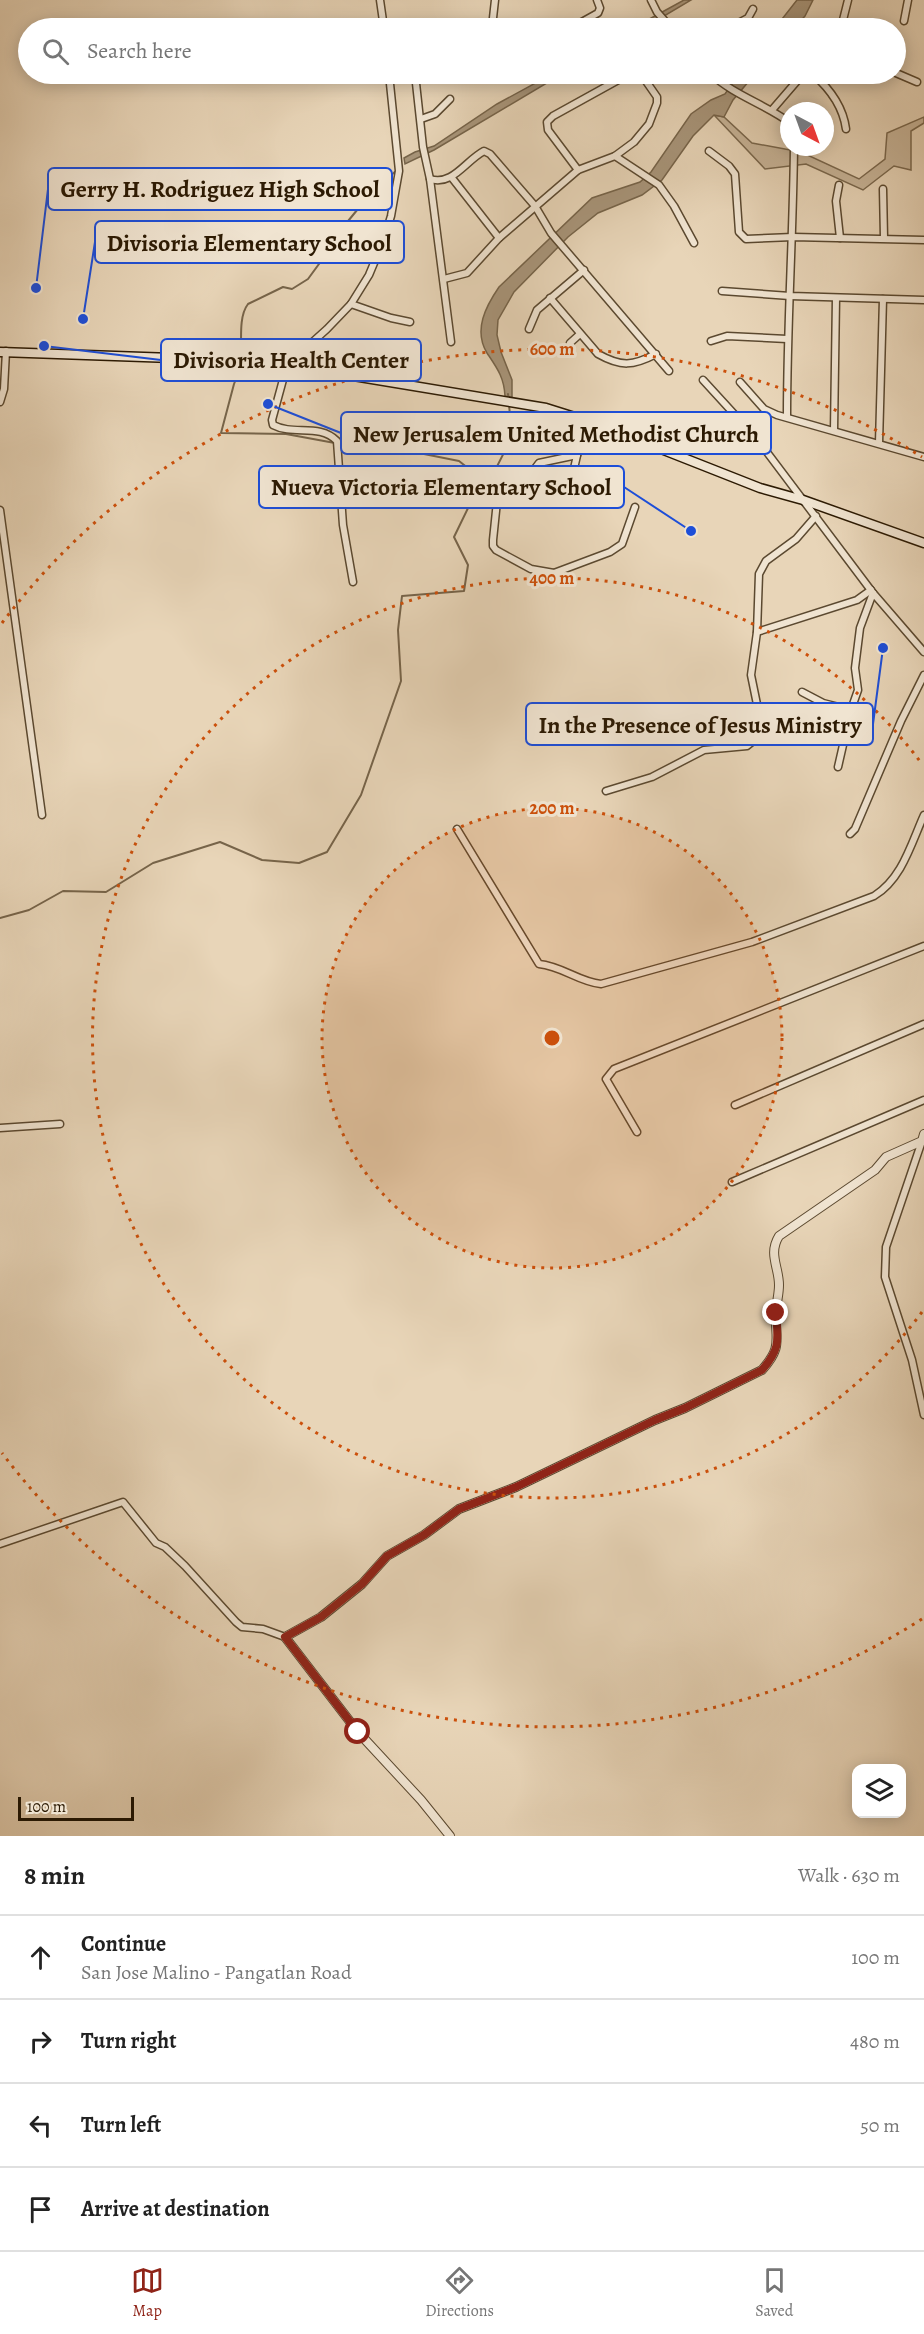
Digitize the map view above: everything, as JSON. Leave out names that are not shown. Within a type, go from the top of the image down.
[{"type":"main road","points":[[3,352],[245,360],[522,403],[585,420],[760,488],[803,500],[924,543]]},
{"type":"street","points":[[380,0],[383,18]]},
{"type":"street","points":[[493,18],[495,0]]},
{"type":"street","points":[[589,18],[598,13],[600,8],[597,0]]},
{"type":"street","points":[[651,0],[662,18]]},
{"type":"street","points":[[845,18],[848,0]]},
{"type":"street","points":[[905,18],[908,0]]},
{"type":"street","points":[[748,18],[753,9]]},
{"type":"street","points":[[906,77],[917,82]]},
{"type":"street","points":[[353,582],[343,525],[337,441],[327,432],[282,428],[273,425],[272,420],[287,365],[351,304],[369,275],[384,239],[396,193],[399,167],[390,84]]},
{"type":"street","points":[[416,84],[451,342]]},
{"type":"street","points":[[578,170],[548,130],[547,122],[553,116],[611,84]]},
{"type":"street","points":[[444,279],[467,273],[499,238],[578,170],[615,156],[642,134],[649,124],[657,103],[654,92],[648,84]]},
{"type":"street","points":[[724,84],[780,116]]},
{"type":"street","points":[[772,110],[794,84]]},
{"type":"street","points":[[824,84],[834,97],[846,129]]},
{"type":"street","points":[[421,119],[435,114],[450,99]]},
{"type":"street","points":[[430,178],[436,181],[452,177],[477,154],[483,151],[490,154],[535,207],[551,233],[669,371]]},
{"type":"street","points":[[709,151],[729,166],[735,174],[739,232],[746,239],[793,237],[924,240]]},
{"type":"street","points":[[615,156],[659,186],[674,206],[694,243]]},
{"type":"street","points":[[787,416],[787,339],[793,237],[794,156]]},
{"type":"street","points":[[452,177],[499,238]]},
{"type":"street","points":[[840,185],[836,201],[840,238]]},
{"type":"street","points":[[884,189],[884,238]]},
{"type":"street","points":[[529,329],[537,310],[584,270]]},
{"type":"street","points":[[722,291],[790,296],[924,300]]},
{"type":"street","points":[[550,298],[598,354],[613,361],[638,363],[656,354]]},
{"type":"street","points":[[834,430],[836,298]]},
{"type":"street","points":[[879,443],[884,298]]},
{"type":"street","points":[[351,304],[410,322]]},
{"type":"street","points":[[570,343],[580,334]]},
{"type":"street","points":[[711,341],[727,336],[787,339]]},
{"type":"street","points":[[0,402],[4,389],[3,352]]},
{"type":"street","points":[[703,380],[757,439],[872,591],[924,652]]},
{"type":"street","points":[[740,382],[764,409],[777,414],[924,457],[924,451]]},
{"type":"street","points":[[578,497],[572,484],[585,420]]},
{"type":"street","points":[[577,455],[539,463],[526,478],[521,480],[499,482],[493,540],[496,550],[531,569],[554,573],[610,552],[622,544],[635,507]]},
{"type":"street","points":[[0,510],[42,815]]},
{"type":"street","points":[[606,791],[652,777],[704,750],[747,746],[757,738],[761,731],[760,719],[751,675],[757,632],[757,590],[762,565],[796,539],[816,516]]},
{"type":"street","points":[[757,632],[857,600],[872,591]]},
{"type":"street","points":[[838,767],[858,690],[855,668],[860,627],[872,591]]},
{"type":"street","points":[[850,834],[855,829],[924,675]]},
{"type":"street","points":[[802,692],[823,703],[851,710]]},
{"type":"street","points":[[456,829],[539,964],[565,970],[586,982],[601,984],[752,942],[874,896],[886,887],[898,873],[924,815]]},
{"type":"street","points":[[637,1132],[606,1079],[614,1069],[924,946]]},
{"type":"street","points":[[735,1106],[924,1024]]},
{"type":"street","points":[[732,1182],[924,1100]]},
{"type":"street","points":[[0,1128],[60,1124]]},
{"type":"street","points":[[923,1137],[886,1247],[885,1277],[912,1360],[924,1415]]},
{"type":"street","points":[[285,1637],[321,1617],[362,1584],[387,1556],[424,1535],[459,1509],[516,1487],[762,1370],[771,1360],[778,1344],[776,1313],[779,1284],[773,1255],[779,1236],[875,1170],[886,1156],[923,1137]]},
{"type":"street","points":[[0,1544],[123,1502],[156,1543],[165,1547],[185,1566],[236,1622],[242,1627],[263,1629],[285,1637],[358,1732],[421,1800],[450,1836]]},
{"type":"shaded area","points":[[684,0],[691,0],[661,18],[651,18]]},
{"type":"shaded area","points":[[797,0],[813,0],[803,18],[783,18]]},
{"type":"shaded area","points":[[534,84],[545,84],[434,150],[405,164],[404,158],[434,146],[497,104]]},
{"type":"shaded area","points":[[732,84],[747,84],[733,100],[724,117],[714,115],[693,136],[662,180],[642,195],[598,213],[568,237],[514,292],[498,320],[497,335],[512,380],[512,398],[505,396],[502,378],[487,353],[481,336],[483,318],[499,287],[592,198],[640,182],[651,172],[691,114],[711,100],[725,94]]},
{"type":"shaded area","points":[[714,115],[724,117],[752,143],[780,148],[780,156],[810,156],[859,179],[885,159],[887,133],[924,117],[924,123],[911,131],[911,170],[894,166],[863,190],[806,164],[765,169]]},
{"type":"waterway","points":[[241,359],[242,323],[248,304],[283,287],[292,289],[308,279],[327,253],[335,237],[371,193],[397,170]]},
{"type":"waterway","points":[[242,364],[234,384],[221,433],[286,434],[389,453],[394,442],[404,435],[416,443],[424,454],[459,461],[488,484]]},
{"type":"waterway","points":[[0,918],[29,910],[63,891],[106,892],[153,863],[220,842],[262,860],[299,863],[327,852],[361,795],[401,681],[398,630],[402,596],[464,591],[468,565],[454,537],[470,504],[488,484],[512,437],[508,394]]},
{"type":"place","name":"Gerry H. Rodriguez High School","points":[[36,288]]},
{"type":"place","name":"Divisoria Elementary School","points":[[83,319]]},
{"type":"place","name":"Divisoria Health Center","points":[[44,346]]},
{"type":"place","name":"New Jerusalem United Methodist Church","points":[[268,404]]},
{"type":"place","name":"Nueva Victoria Elementary School","points":[[691,531]]},
{"type":"place","name":"In the Presence of Jesus Ministry","points":[[883,648]]},
{"type":"route","points":[[358,1732],[285,1637],[321,1617],[362,1584],[387,1556],[424,1535],[459,1509],[516,1487],[762,1370],[771,1360],[778,1344],[776,1313]]}]
